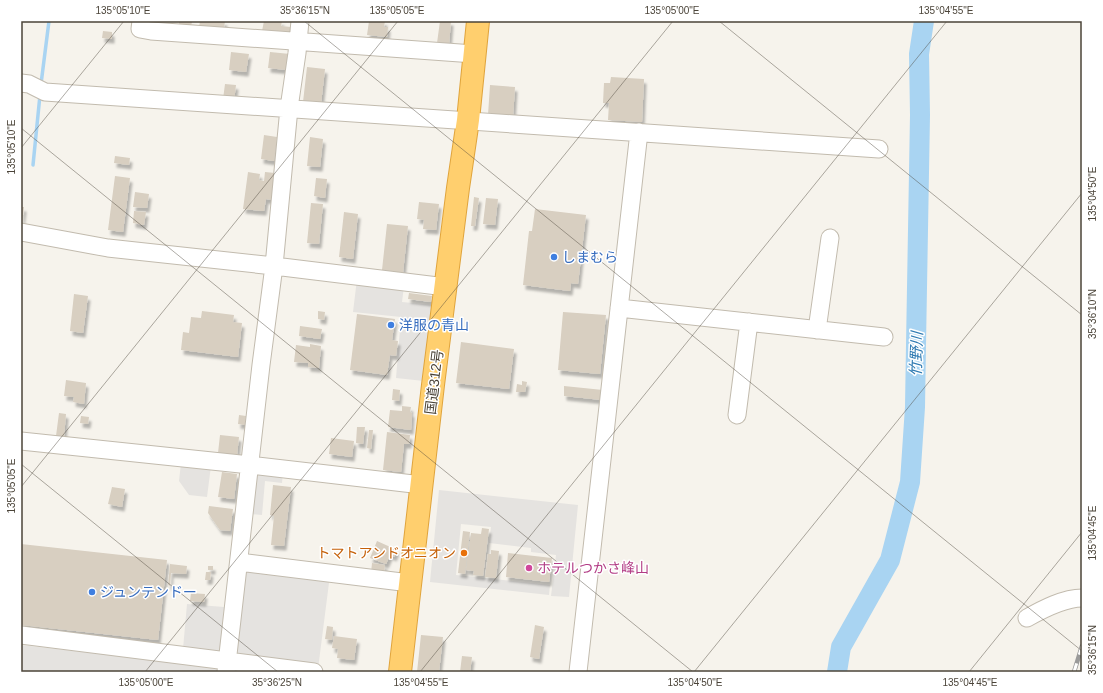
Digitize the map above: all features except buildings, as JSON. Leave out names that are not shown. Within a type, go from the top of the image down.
[{"type":"highway","name":"国道312号","points":[[400,672],[446,287],[468,120],[478,21]]},
{"type":"street","points":[[141,21],[140,28],[151,31],[474,54]]},
{"type":"street","points":[[226,666],[274,266],[289,108],[300,21]]},
{"type":"street","points":[[21,83],[29,84],[45,92],[879,149]]},
{"type":"street","points":[[578,672],[639,132]]},
{"type":"street","points":[[21,232],[108,248],[446,287]]},
{"type":"street","points":[[817,330],[830,238]]},
{"type":"street","points":[[619,308],[884,337]]},
{"type":"street","points":[[737,415],[749,322]]},
{"type":"street","points":[[21,441],[422,484]]},
{"type":"street","points":[[239,562],[410,582]]},
{"type":"street","points":[[1027,618],[1049,606],[1076,598],[1082,598]]},
{"type":"street","points":[[21,635],[226,666],[314,672]]},
{"type":"shaded area","points":[[357,279],[404,286],[402,302],[433,305],[424,381],[396,378],[401,317],[353,312]]},
{"type":"shaded area","points":[[181,463],[211,466],[207,497],[189,495],[179,481]]},
{"type":"shaded area","points":[[256,469],[283,471],[282,483],[265,481],[262,515],[250,514]]},
{"type":"shaded area","points":[[439,490],[578,505],[569,597],[551,596],[556,555],[531,552],[531,548],[489,543],[491,527],[461,524],[456,575],[550,585],[549,595],[430,582]]},
{"type":"shaded area","points":[[246,565],[330,575],[318,669],[235,659]]},
{"type":"shaded area","points":[[187,604],[224,607],[220,654],[183,649]]},
{"type":"shaded area","points":[[21,645],[218,667],[217,672],[21,672]]},
{"type":"waterway","points":[[41,84],[49,21]]},
{"type":"waterway","name":"竹野川","points":[[837,672],[841,647],[890,560],[910,482],[915,407],[920,115],[919,54],[924,21]]},
{"type":"waterway","points":[[33,165],[40,95]]},
{"type":"railway","points":[[1074,672],[1082,646]]},
{"type":"place","name":"しまむら","points":[[554,257]]},
{"type":"place","name":"洋服の青山","points":[[391,325]]},
{"type":"place","name":"トマトアンドオニオン","points":[[464,553]]},
{"type":"place","name":"ホテルつかさ峰山","points":[[529,568]]},
{"type":"place","name":"ジュンテンドー","points":[[92,592]]}]
